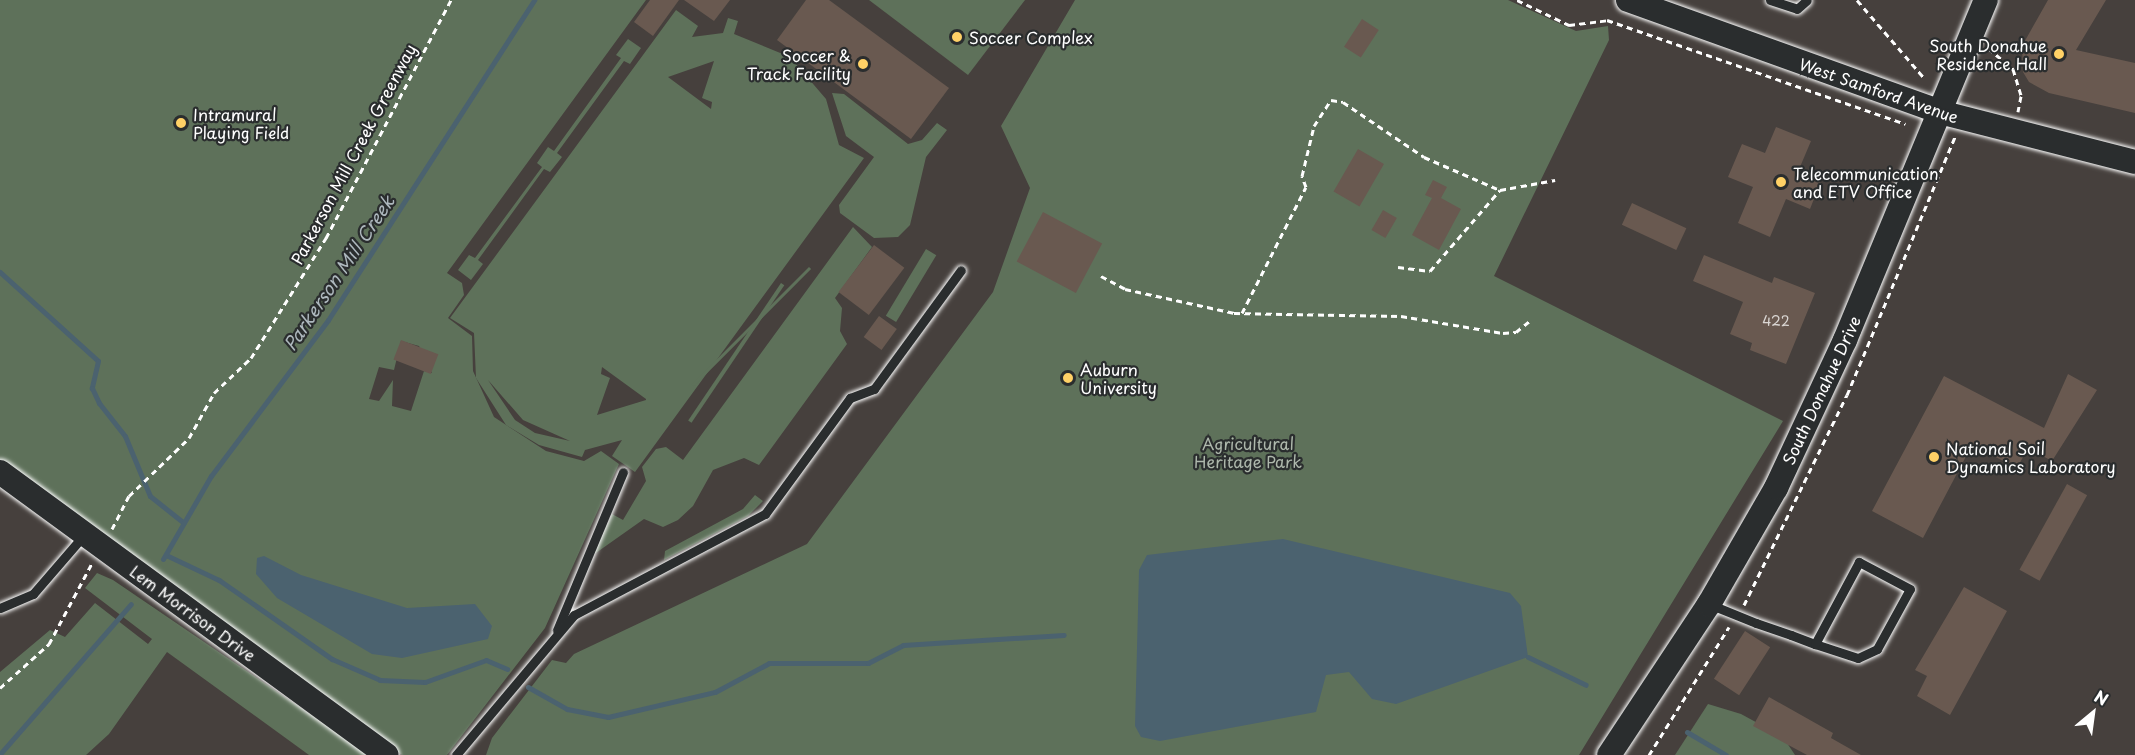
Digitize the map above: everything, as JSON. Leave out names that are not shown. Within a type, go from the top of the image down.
[{"type":"street","name":"West Samford Avenue","points":[[1628,0],[1940,112],[2135,162]]},
{"type":"street","name":"South Donahue Drive","points":[[1609,755],[1709,604],[1821,395],[1986,0]]},
{"type":"street","name":"Lem Morrison Drive","points":[[0,472],[386,755]]},
{"type":"lane","points":[[1770,0],[1797,9],[1807,0]]},
{"type":"lane","points":[[456,755],[557,632],[574,615],[624,585],[765,514],[850,398],[874,389],[961,270]]},
{"type":"lane","points":[[557,632],[623,472]]},
{"type":"lane","points":[[0,608],[33,594],[95,540]]},
{"type":"lane","points":[[1709,604],[1815,644],[1858,658],[1868,655],[1910,589],[1859,562],[1815,644]]},
{"type":"path","name":"Parkerson Mill Creek Greenway","points":[[0,688],[49,644],[95,540],[133,491],[189,438],[219,387],[251,358],[326,238],[451,0]]},
{"type":"path","points":[[1517,0],[1569,25],[1607,20],[1905,124]]},
{"type":"path","points":[[1857,0],[1924,78]]},
{"type":"path","points":[[1984,46],[2013,69],[2021,96],[2018,116]]},
{"type":"path","points":[[1242,313],[1306,187],[1302,176],[1314,126],[1331,100],[1343,102],[1424,157],[1500,190],[1555,180]]},
{"type":"path","points":[[1398,267],[1430,271],[1500,190]]},
{"type":"path","points":[[1101,276],[1125,290],[1179,304],[1242,313],[1401,316],[1503,333],[1516,332],[1531,320]]},
{"type":"path","points":[[1649,755],[1734,620]]},
{"type":"shaded area","name":"Auburn University","points":[[0,0],[2135,0],[2135,755],[0,755]]},
{"type":"green space","points":[[0,0],[646,0],[447,273],[462,283],[464,295],[448,318],[472,336],[473,371],[494,417],[546,451],[584,461],[601,451],[619,464],[545,628],[447,755],[402,755],[0,463]],"holes":[[[401,341],[419,346],[432,373],[424,371],[411,411],[392,406],[393,380],[379,401],[369,399],[379,367],[394,370]]]},
{"type":"green space","name":"Soccer Complex","points":[[869,0],[1025,0],[968,75]]},
{"type":"green space","name":"Agricultural Heritage Park","points":[[1075,0],[1508,0],[1576,31],[1608,26],[1609,40],[1494,276],[1783,421],[1579,755],[486,755],[492,738],[552,660],[566,663],[574,654],[807,544],[993,292],[1030,188],[1001,126]]},
{"type":"green space","points":[[676,10],[698,26],[692,37],[723,33],[728,18],[738,21],[734,34],[790,57],[826,99],[839,145],[864,158],[635,472],[612,456],[622,440],[585,450],[582,457],[539,445],[506,425],[476,378],[474,333],[450,318]],"holes":[[[714,61],[702,98],[712,102],[711,109],[668,77]],[[602,367],[646,400],[597,415],[610,378],[601,374]],[[488,380],[523,420],[570,441],[535,433],[515,420]]]},
{"type":"green space","points":[[628,39],[641,48],[630,64],[624,61],[557,153],[562,157],[550,172],[544,169],[478,260],[483,264],[471,280],[458,270],[469,255],[475,258],[542,167],[537,163],[548,147],[554,151],[621,58],[616,55]]},
{"type":"green space","points":[[832,93],[844,94],[908,144],[922,140],[937,123],[947,130],[926,157],[910,225],[898,237],[874,238],[840,213],[839,205],[874,157],[846,136]]},
{"type":"green space","points":[[853,227],[872,247],[835,298],[842,308],[840,331],[847,344],[759,465],[744,458],[713,470],[693,506],[678,520],[663,527],[644,519],[593,555],[612,514],[623,520],[646,481],[642,467],[656,449],[666,447],[683,460]]},
{"type":"green space","points":[[926,249],[936,255],[896,322],[886,316]]},
{"type":"green space","points":[[809,267],[811,269],[694,387],[692,384]]},
{"type":"green space","points":[[781,283],[784,285],[691,423],[688,421]]},
{"type":"green space","points":[[755,495],[763,501],[748,516],[664,560],[665,551],[743,509]]},
{"type":"green space","points":[[97,573],[113,580],[370,755],[309,755],[167,652],[109,734],[86,755],[0,755],[0,672],[50,630],[65,637],[95,603],[148,644],[152,639],[85,588]]},
{"type":"green space","points":[[1708,704],[1741,714],[1783,737],[1795,755],[1675,755]]},
{"type":"water","points":[[1283,539],[1510,593],[1521,606],[1528,657],[1396,704],[1372,699],[1349,672],[1326,675],[1316,712],[1160,741],[1141,737],[1135,726],[1139,570],[1147,555]]},
{"type":"water","points":[[264,556],[301,575],[407,608],[475,604],[492,626],[488,639],[402,658],[372,654],[277,598],[256,574],[257,558]]},
{"type":"building","points":[[650,0],[679,0],[653,36],[634,22]]},
{"type":"building","points":[[684,0],[730,0],[714,21]]},
{"type":"building","name":"Soccer & Track Facility","points":[[806,0],[829,0],[949,88],[911,139],[777,40]]},
{"type":"building","name":"South Donahue Residence Hall","points":[[2048,0],[2106,0],[2076,50],[2135,63],[2135,113],[2049,93],[2029,82],[2023,72],[2022,46]]},
{"type":"building","points":[[1362,19],[1379,30],[1361,58],[1344,47]]},
{"type":"building","name":"Telecommunication and ETV Office","points":[[1776,127],[1811,141],[1800,167],[1823,176],[1810,209],[1786,199],[1770,237],[1738,223],[1753,187],[1728,177],[1742,144],[1765,153]]},
{"type":"building","points":[[1358,149],[1384,164],[1359,206],[1334,191]]},
{"type":"building","points":[[1433,180],[1447,187],[1441,198],[1461,209],[1439,250],[1412,235],[1432,198],[1425,195]]},
{"type":"building","points":[[1632,203],[1686,228],[1676,250],[1622,225]]},
{"type":"building","points":[[1383,210],[1397,218],[1385,238],[1372,230]]},
{"type":"building","points":[[1043,212],[1102,243],[1076,293],[1017,261]]},
{"type":"building","points":[[874,245],[904,268],[869,315],[838,292]]},
{"type":"building","points":[[1704,255],[1772,283],[1774,277],[1815,293],[1786,364],[1750,350],[1752,343],[1730,334],[1743,302],[1693,281]]},
{"type":"building","points":[[879,316],[897,329],[882,350],[864,337]]},
{"type":"building","points":[[401,340],[438,354],[431,374],[393,360]]},
{"type":"building","name":"National Soil Dynamics Laboratory","points":[[2068,374],[2097,390],[2052,461],[2028,448],[2017,468],[1972,445],[1923,538],[1872,511],[1944,376],[2044,428]]},
{"type":"building","points":[[2067,484],[2087,495],[2040,581],[2019,570]]},
{"type":"building","points":[[1964,587],[2007,611],[1950,715],[1917,696],[1927,676],[1915,670]]},
{"type":"building","points":[[1745,631],[1770,647],[1739,695],[1714,679]]},
{"type":"building","points":[[1769,697],[1833,733],[1831,738],[1861,755],[1807,755],[1753,726]]},
{"type":"waterway","name":"Parkerson Mill Creek","points":[[163,559],[211,476],[328,320],[534,0]]},
{"type":"waterway","points":[[0,272],[98,361],[92,388],[99,403],[125,436],[150,496],[184,523]]},
{"type":"waterway","points":[[166,555],[219,580],[332,659],[380,680],[425,682],[486,660],[507,669]]},
{"type":"waterway","name":"Parkerson Mill Creek","points":[[0,754],[131,604]]},
{"type":"waterway","points":[[528,687],[567,709],[608,717],[715,692],[769,663],[868,663],[903,645],[1064,635]]},
{"type":"waterway","points":[[1528,657],[1586,685]]},
{"type":"waterway","points":[[1687,732],[1726,755]]},
{"type":"place","name":"Soccer Complex","points":[[957,37]]},
{"type":"place","name":"South Donahue Residence Hall","points":[[2059,54]]},
{"type":"place","name":"Soccer & Track Facility","points":[[863,64]]},
{"type":"place","name":"Intramural Playing Field","points":[[181,123]]},
{"type":"place","name":"Telecommunication and ETV Office","points":[[1781,182]]},
{"type":"place","name":"Auburn University","points":[[1068,378]]},
{"type":"place","name":"National Soil Dynamics Laboratory","points":[[1934,457]]}]
